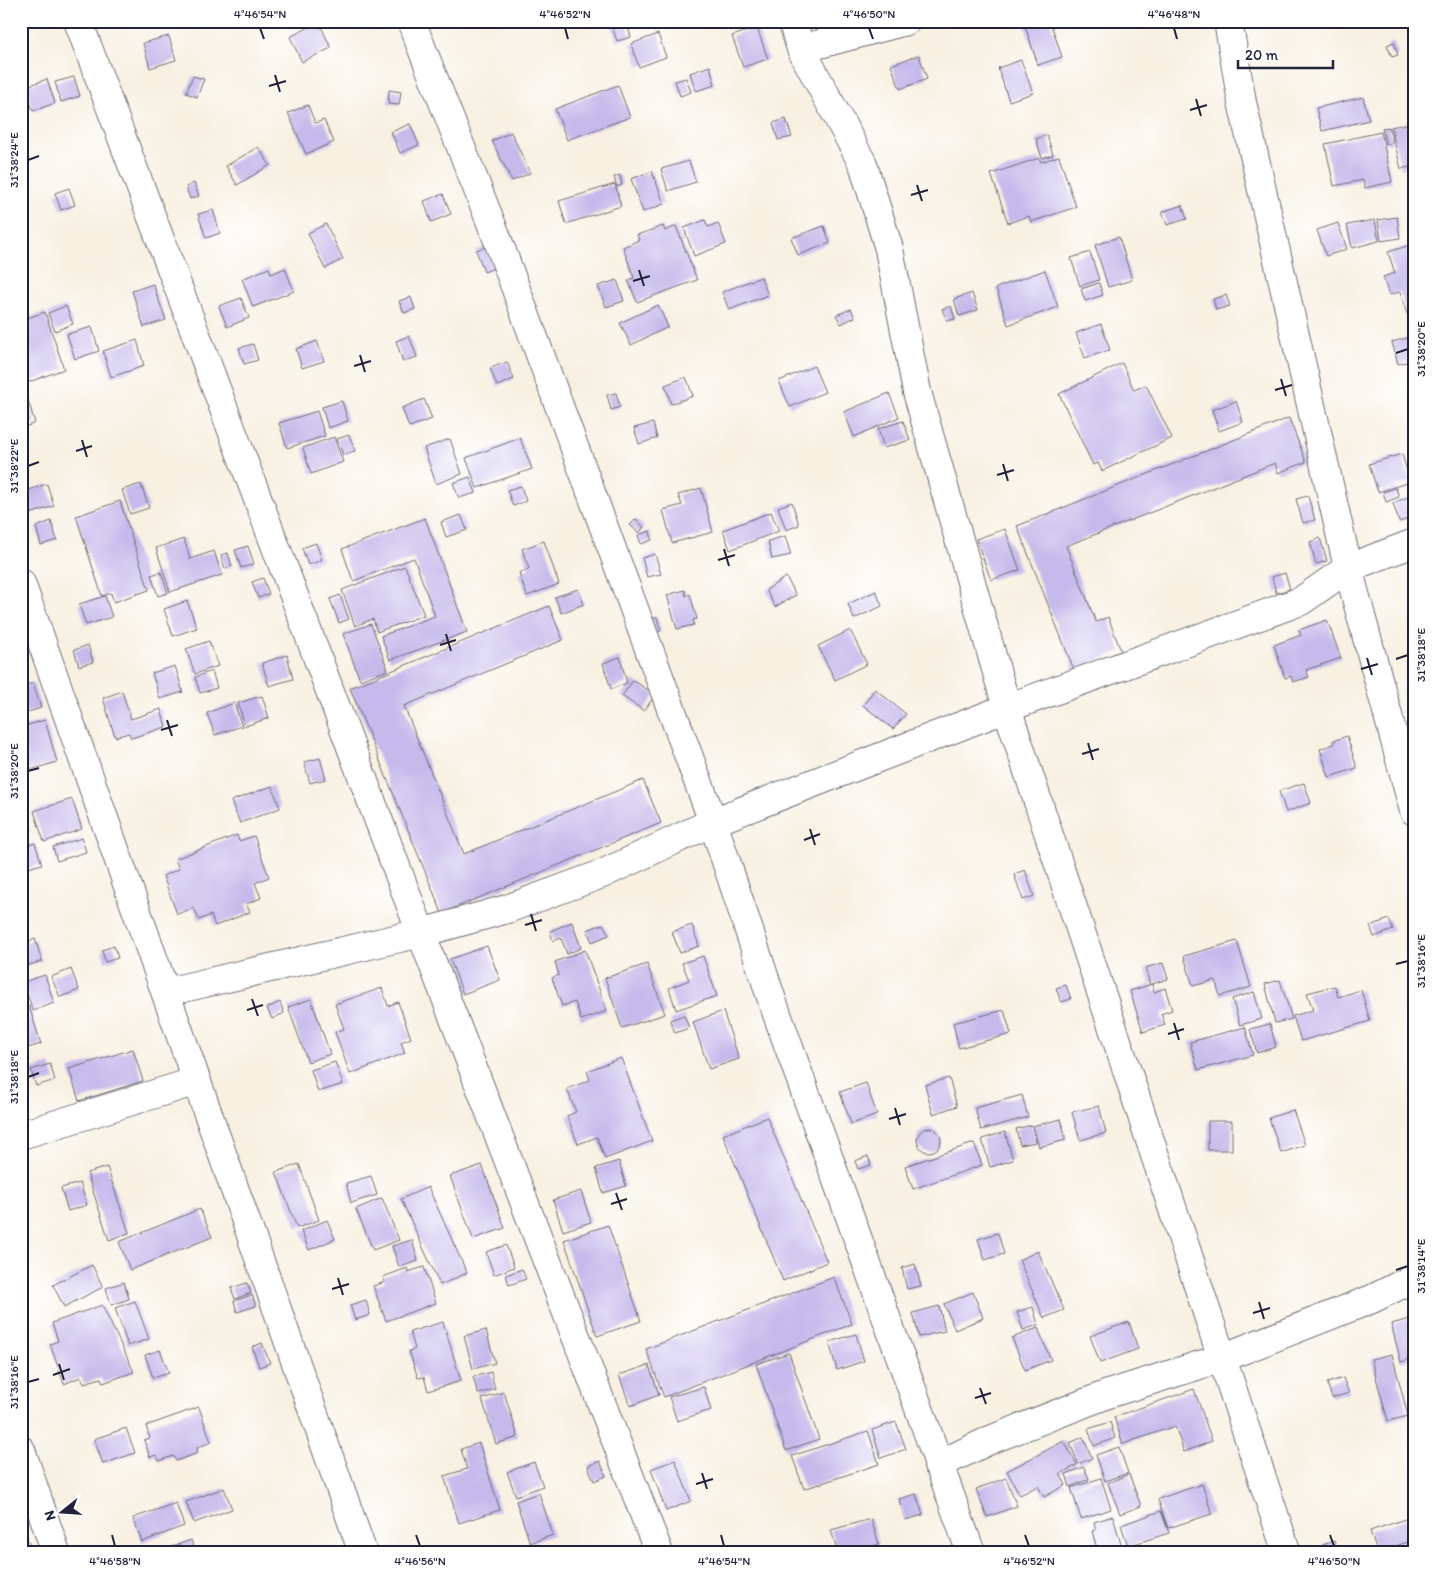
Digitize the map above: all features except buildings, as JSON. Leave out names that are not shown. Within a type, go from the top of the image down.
[{"type":"street","points":[[78,21],[421,933],[659,1553]]},
{"type":"street","points":[[411,21],[500,247],[713,822],[773,1003],[971,1553]]},
{"type":"street","points":[[792,21],[801,49],[863,164],[888,250],[918,392],[1007,708],[1288,1553]]},
{"type":"street","points":[[801,49],[906,21]]},
{"type":"street","points":[[1228,21],[1242,102],[1348,568],[1414,811]]},
{"type":"street","points":[[166,992],[421,933],[507,908],[602,874],[713,822],[1007,708],[1301,601],[1348,568],[1414,544]]},
{"type":"street","points":[[21,583],[363,1553]]},
{"type":"street","points":[[21,1134],[198,1081]]},
{"type":"street","points":[[938,1465],[990,1440],[1108,1394],[1222,1358],[1372,1300],[1414,1278]]},
{"type":"street","points":[[21,1450],[56,1553]]}]
